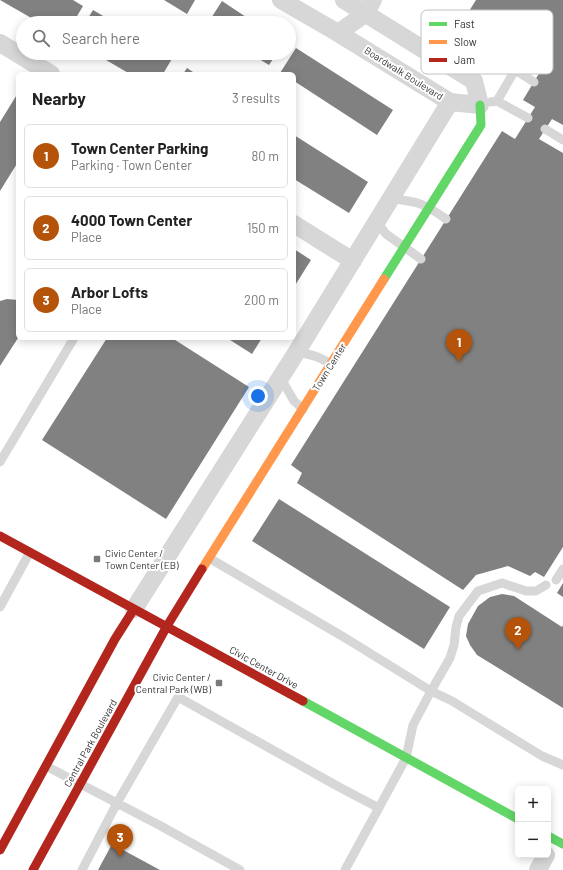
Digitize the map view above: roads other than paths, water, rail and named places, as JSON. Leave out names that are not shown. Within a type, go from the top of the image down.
[{"type":"street","name":"Boardwalk Boulevard","points":[[281,0],[338,33],[450,102],[480,105]]},
{"type":"street","points":[[338,33],[342,0],[369,7],[421,44]]},
{"type":"street","points":[[338,33],[369,7]]},
{"type":"street","points":[[0,43],[16,53]]},
{"type":"street","points":[[28,60],[48,72]]},
{"type":"street","points":[[464,74],[474,81],[480,105]]},
{"type":"street","points":[[0,850],[115,639],[296,353],[450,102]]},
{"type":"street","name":"Town Center","points":[[168,626],[209,558],[481,125],[480,105]]},
{"type":"street","points":[[296,225],[352,261]]},
{"type":"street","name":"Civic Center Drive","points":[[0,536],[168,626],[515,817]]},
{"type":"street","name":"Central Park Boulevard","points":[[33,870],[168,626]]},
{"type":"street","points":[[538,870],[544,858]]},
{"type":"lane","points":[[497,101],[513,74]]},
{"type":"lane","points":[[521,74],[534,82]]},
{"type":"lane","points":[[480,105],[497,101],[528,118]]},
{"type":"lane","points":[[545,129],[563,140]]},
{"type":"lane","points":[[391,199],[412,200],[430,208],[446,219]]},
{"type":"lane","points":[[377,222],[386,234],[421,259]]},
{"type":"lane","points":[[0,462],[3,446],[73,340]]},
{"type":"lane","points":[[296,353],[308,353],[318,356],[331,364]]},
{"type":"lane","points":[[280,377],[294,401],[303,409]]},
{"type":"lane","points":[[0,608],[30,552]]},
{"type":"lane","points":[[209,558],[347,639],[431,691],[452,701],[542,756],[563,765]]},
{"type":"lane","points":[[556,580],[563,569]]},
{"type":"lane","points":[[345,870],[406,758],[413,725],[450,658],[459,616],[478,590],[502,583],[526,591],[536,591],[546,585]]},
{"type":"lane","points":[[82,870],[117,803],[178,697],[379,808]]},
{"type":"lane","points":[[46,766],[240,870]]},
{"type":"place","name":"Town Center Parking","points":[[459,362]]},
{"type":"place","name":"Civic Center / Town Center (EB)","points":[[97,559]]},
{"type":"place","name":"4000 Town Center","points":[[518,650]]},
{"type":"place","name":"Civic Center / Central Park (WB)","points":[[219,683]]},
{"type":"place","name":"Arbor Lofts","points":[[120,857]]}]
